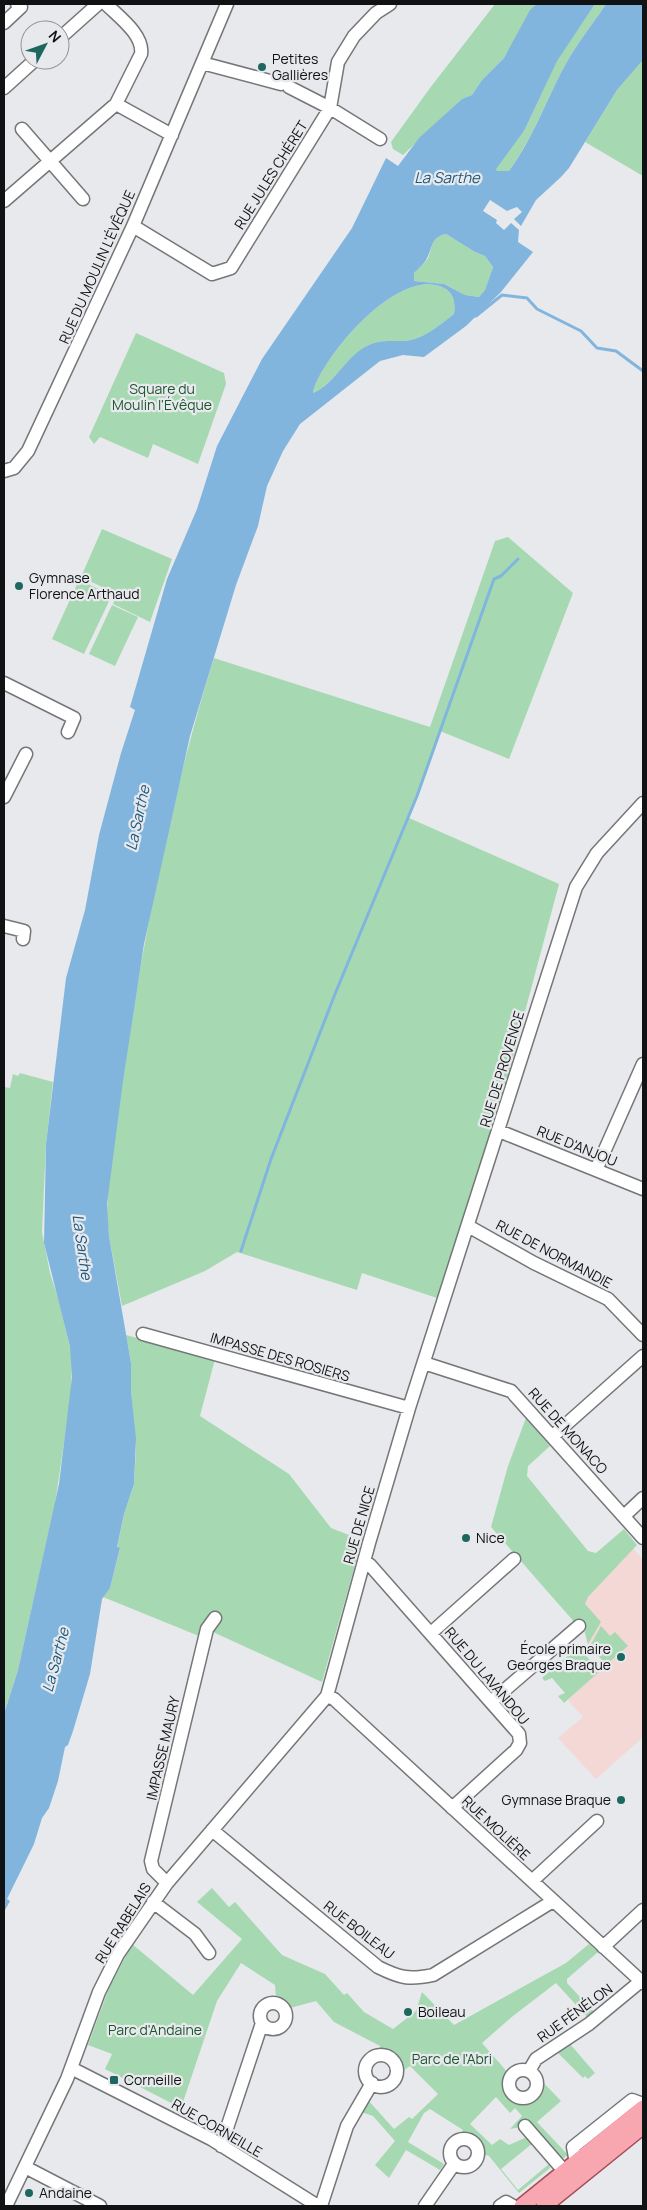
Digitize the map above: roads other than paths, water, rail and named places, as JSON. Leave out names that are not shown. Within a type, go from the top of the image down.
[{"type":"main road","points":[[522,2206],[643,2108]]},
{"type":"main road","points":[[544,2206],[643,2126]]},
{"type":"street","points":[[4,23],[20,7],[17,4]]},
{"type":"street","points":[[70,29],[98,4]]},
{"type":"street","points":[[4,201],[116,104],[141,54],[142,47],[138,38],[106,4]]},
{"type":"street","name":"RUE DU MOULIN L'ÉVÊQUE","points":[[4,471],[14,468],[28,452],[133,226],[227,4]]},
{"type":"street","name":"RUE JULES CHÉRET","points":[[133,226],[212,274],[231,268],[330,108],[338,62],[354,36],[376,13],[390,4]]},
{"type":"street","points":[[202,63],[285,85],[330,108],[380,139]]},
{"type":"street","points":[[4,88],[24,70]]},
{"type":"street","points":[[116,104],[172,135]]},
{"type":"street","points":[[22,129],[83,199]]},
{"type":"street","points":[[4,683],[74,718],[68,732]]},
{"type":"street","points":[[4,797],[6,784],[26,754]]},
{"type":"street","name":"RUE DE PROVENCE","points":[[424,1363],[576,887],[597,853],[643,803]]},
{"type":"street","points":[[4,926],[24,931],[23,940]]},
{"type":"street","points":[[596,1170],[643,1064]]},
{"type":"street","name":"RUE D'ANJOU","points":[[499,1131],[643,1189]]},
{"type":"street","name":"RUE DE NORMANDIE","points":[[468,1226],[534,1263],[608,1299],[628,1317],[643,1335]]},
{"type":"street","name":"IMPASSE DES ROSIERS","points":[[143,1334],[409,1408]]},
{"type":"street","points":[[553,1436],[643,1356]]},
{"type":"street","name":"RUE DE NICE","points":[[328,1696],[364,1561],[424,1363]]},
{"type":"street","name":"RUE DE MONACO","points":[[424,1363],[511,1391],[643,1538]]},
{"type":"street","points":[[624,1516],[643,1498]]},
{"type":"street","points":[[431,1633],[514,1559]]},
{"type":"street","name":"RUE DU LAVANDOU","points":[[364,1561],[370,1565],[492,1701],[519,1734],[520,1743],[516,1750],[452,1808]]},
{"type":"street","name":"IMPASSE MAURY","points":[[167,1882],[152,1869],[151,1861],[207,1629],[215,1618]]},
{"type":"street","points":[[492,1701],[579,1626]]},
{"type":"street","name":"RUE MOLIÈRE","points":[[328,1696],[334,1699],[642,1982]]},
{"type":"street","name":"RUE RABELAIS","points":[[6,2206],[71,2068],[99,1992],[118,1954],[167,1882],[328,1696]]},
{"type":"street","points":[[532,1881],[597,1821]]},
{"type":"street","name":"RUE BOILEAU","points":[[212,1830],[378,1966],[397,1977],[416,1979],[433,1975],[553,1901]]},
{"type":"street","points":[[153,1902],[195,1934],[209,1953]]},
{"type":"street","points":[[603,1947],[643,1910]]},
{"type":"street","name":"RUE FÉNÉLON","points":[[529,2071],[536,2059],[589,2024],[642,1982]]},
{"type":"street","points":[[221,2146],[262,2023]]},
{"type":"street","name":"RUE CORNEILLE","points":[[71,2068],[221,2146],[320,2206]]},
{"type":"street","points":[[320,2206],[347,2126],[372,2083]]},
{"type":"street","points":[[570,2167],[573,2147],[632,2100],[643,2104]]},
{"type":"street","points":[[525,2126],[570,2167]]},
{"type":"street","points":[[425,2206],[454,2164]]},
{"type":"street","points":[[25,2167],[100,2206]]},
{"type":"street","points":[[500,2206],[506,2202],[513,2206]]},
{"type":"water","name":"La Sarthe","points":[[537,4],[595,4],[557,61],[524,131],[496,169],[497,171],[509,171],[517,159],[568,60],[606,4],[643,4],[643,60],[617,90],[569,168],[536,200],[521,226],[514,219],[522,212],[517,207],[507,211],[490,200],[483,211],[497,220],[496,223],[504,230],[511,223],[519,230],[518,242],[533,252],[501,292],[466,326],[424,357],[403,355],[380,361],[300,424],[283,451],[267,486],[258,526],[236,585],[190,736],[144,944],[107,1204],[109,1236],[131,1363],[131,1391],[136,1439],[134,1484],[124,1514],[117,1547],[120,1548],[110,1588],[102,1599],[90,1674],[73,1731],[68,1745],[65,1747],[58,1781],[49,1808],[42,1818],[34,1844],[7,1899],[10,1901],[4,1912],[4,1714],[18,1670],[59,1484],[72,1377],[70,1347],[44,1243],[46,1144],[66,978],[85,910],[99,835],[121,753],[135,710],[130,707],[167,579],[197,509],[217,446],[262,359],[352,228],[386,158],[398,166],[419,138],[462,99],[472,95],[482,80],[504,58],[530,10]],"holes":[[[446,234],[485,256],[493,267],[485,290],[479,297],[465,295],[444,284],[414,281],[414,273],[426,260],[435,240],[441,235]],[[426,284],[440,286],[449,292],[454,301],[454,314],[423,336],[411,340],[384,341],[369,345],[354,355],[328,383],[313,393],[318,379],[334,353],[369,314],[397,294],[411,287]]]},
{"type":"waterway","points":[[476,316],[502,295],[527,298],[537,309],[581,331],[597,348],[616,351],[643,371]]},
{"type":"waterway","points":[[241,1251],[271,1159],[335,994],[417,796],[494,579],[501,576],[518,559]]},
{"type":"place","name":"Petites Gallières","points":[[262,67]]},
{"type":"place","name":"Gymnase Florence Arthaud","points":[[19,586]]},
{"type":"place","name":"Nice","points":[[466,1538]]},
{"type":"place","name":"École primaire Georges Braque","points":[[621,1657]]},
{"type":"place","name":"Gymnase Braque","points":[[621,1800]]},
{"type":"place","name":"Boileau","points":[[408,2012]]},
{"type":"place","name":"Corneille","points":[[114,2080]]},
{"type":"place","name":"Andaine","points":[[29,2193]]},
{"type":"park label","name":"Square du Moulin l'Évêque","points":[[162,398]]},
{"type":"park label","name":"Parc d'Andaine","points":[[155,2030]]},
{"type":"park label","name":"Parc de l'Abri","points":[[452,2059]]}]
